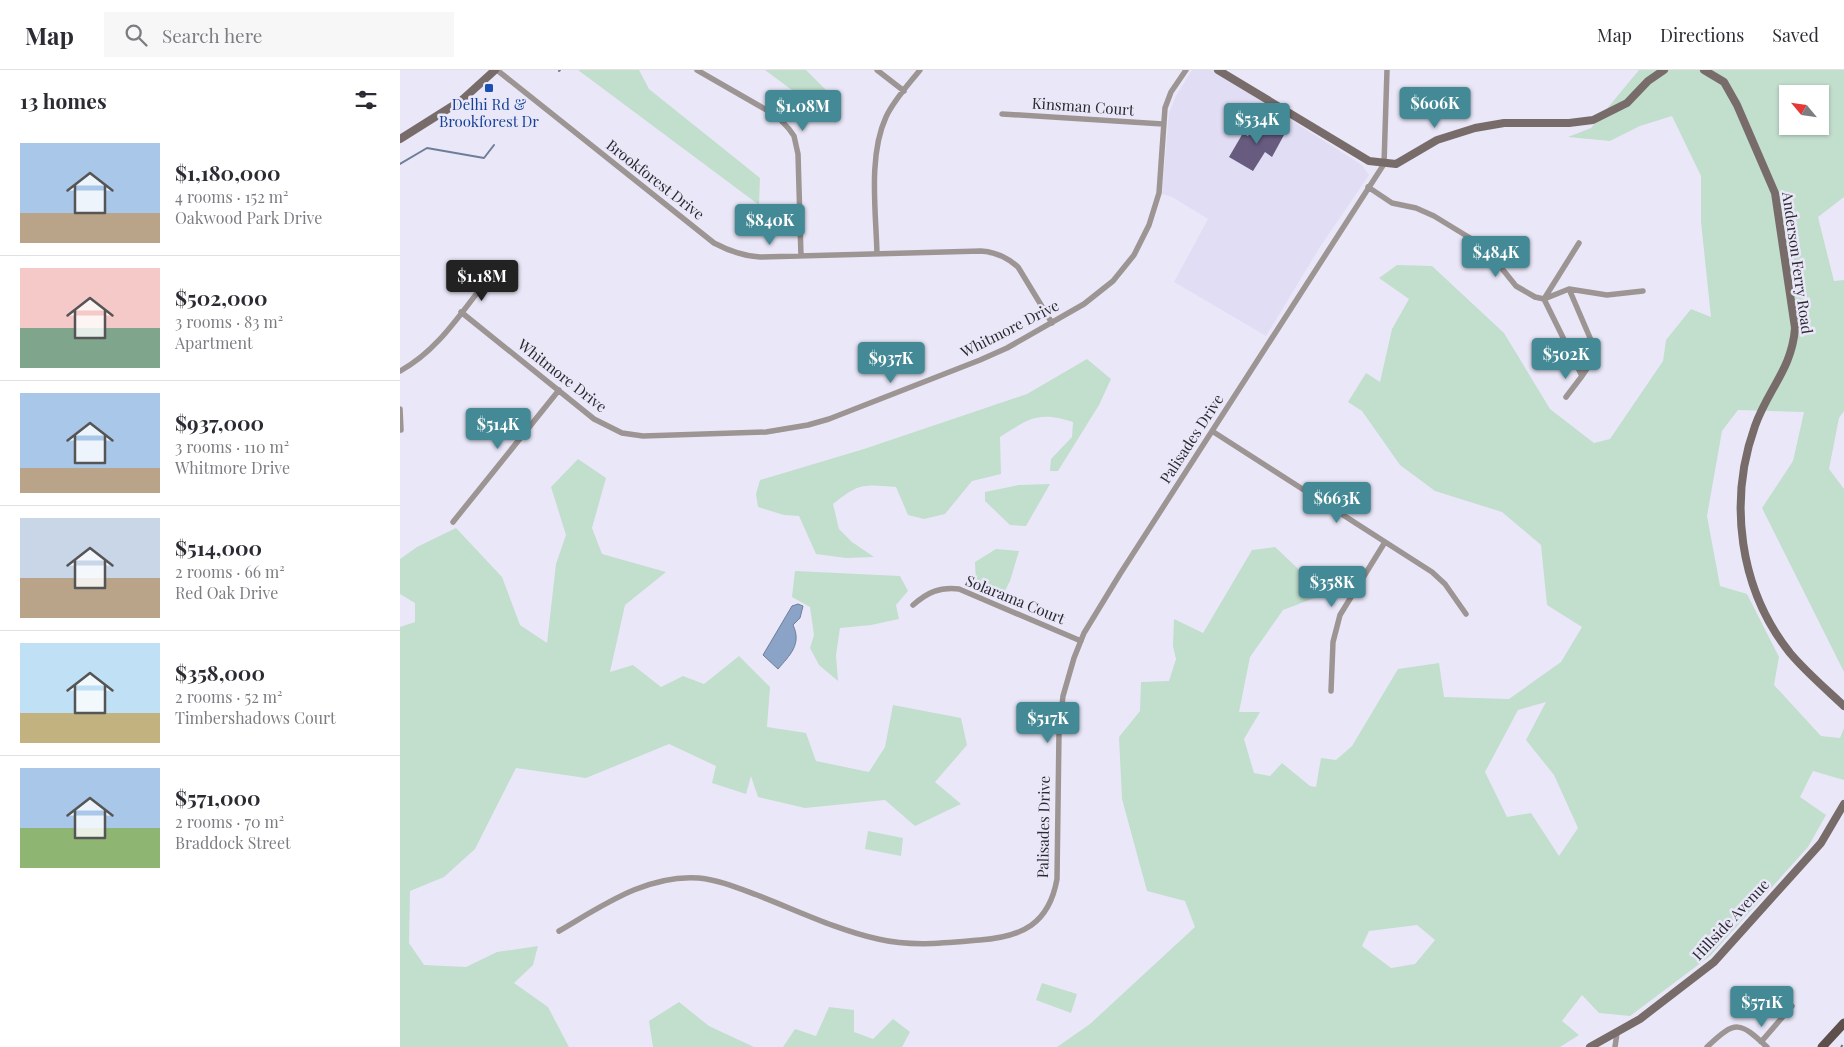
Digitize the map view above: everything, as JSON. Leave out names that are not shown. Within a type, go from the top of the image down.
[{"type":"main road","points":[[1822,1047],[1844,1023]]},
{"type":"street","points":[[400,139],[462,100],[496,70]]},
{"type":"street","name":"Brookforest Drive","points":[[496,70],[724,249],[748,256],[981,251],[1003,256],[1018,266],[1052,323]]},
{"type":"street","points":[[697,70],[777,116],[794,136],[798,154],[801,256]]},
{"type":"street","points":[[877,70],[904,91]]},
{"type":"street","points":[[878,254],[876,159],[882,128],[886,116],[920,70]]},
{"type":"street","name":"Whitmore Drive","points":[[461,312],[599,422],[634,436],[751,433],[787,430],[829,419],[980,360],[1052,323],[1084,304],[1113,281],[1134,255],[1143,239],[1155,208],[1159,193],[1163,124],[1167,100],[1186,70]]},
{"type":"street","points":[[1218,70],[1369,161],[1384,164],[1402,162],[1437,140],[1475,128],[1504,123],[1569,123],[1593,120],[1627,103],[1648,82],[1664,70]]},
{"type":"street","points":[[1384,164],[1387,70]]},
{"type":"street","name":"Anderson Ferry Road","points":[[1704,70],[1724,82],[1737,105],[1774,193],[1796,328],[1789,362],[1759,416],[1745,460],[1740,497],[1744,552],[1761,604],[1779,637],[1804,669],[1844,706]]},
{"type":"street","name":"Kinsman Court","points":[[1002,114],[1163,124]]},
{"type":"street","name":"Palisades Drive","points":[[559,931],[638,887],[660,881],[683,878],[698,878],[726,884],[860,934],[895,943],[932,944],[997,939],[1009,937],[1026,929],[1046,910],[1055,891],[1057,878],[1060,714],[1067,678],[1081,641],[1101,604],[1384,164]]},
{"type":"street","points":[[1368,187],[1392,203],[1416,208],[1465,234],[1491,255],[1516,286],[1536,297],[1544,299],[1569,289],[1607,295],[1643,291]]},
{"type":"street","points":[[1544,299],[1578,243]]},
{"type":"street","points":[[400,371],[424,355],[488,279]]},
{"type":"street","points":[[1566,397],[1597,354],[1569,289]]},
{"type":"street","points":[[1544,299],[1582,376]]},
{"type":"street","points":[[453,522],[559,390]]},
{"type":"street","points":[[400,409],[402,430]]},
{"type":"street","points":[[1212,431],[1439,577],[1466,614]]},
{"type":"street","points":[[1331,691],[1333,642],[1340,615],[1385,542]]},
{"type":"street","name":"Solarama Court","points":[[913,605],[932,591],[959,589],[1081,641]]},
{"type":"street","name":"Hillside Avenue","points":[[1590,1047],[1640,1019],[1714,962],[1821,843],[1844,804]]},
{"type":"street","points":[[1761,1042],[1792,1006]]},
{"type":"street","points":[[1707,1047],[1729,1030],[1736,1027],[1744,1027],[1767,1047]]},
{"type":"street","points":[[1616,1047],[1617,1033]]},
{"type":"shaded area","points":[[1192,70],[1212,70],[1362,165],[1369,175],[1320,247],[1266,336],[1174,282],[1208,219],[1172,197],[1162,194],[1169,113],[1176,96]]},
{"type":"green space","points":[[578,70],[639,70],[649,89],[760,178],[759,205]]},
{"type":"green space","points":[[765,70],[806,70],[841,105],[836,123]]},
{"type":"green space","points":[[1639,70],[1844,70],[1844,197],[1818,217],[1834,281],[1844,280],[1844,411],[1839,418],[1829,469],[1844,489],[1844,672],[1762,508],[1793,461],[1804,412],[1738,410],[1722,431],[1707,516],[1720,586],[1747,594],[1779,657],[1774,685],[1821,736],[1840,738],[1844,728],[1844,780],[1813,771],[1800,797],[1826,815],[1808,847],[1710,956],[1630,1016],[1599,1013],[1582,995],[1562,1021],[1579,1035],[1560,1047],[1057,1047],[1090,1024],[1195,927],[1185,901],[1147,891],[1122,799],[1119,737],[1140,711],[1141,682],[1169,681],[1176,659],[1173,646],[1174,619],[1203,633],[1252,550],[1275,547],[1325,594],[1283,610],[1250,657],[1239,712],[1260,712],[1244,739],[1254,773],[1270,776],[1282,763],[1310,786],[1316,787],[1321,758],[1336,760],[1352,746],[1398,669],[1439,663],[1444,697],[1509,699],[1561,662],[1582,627],[1547,605],[1541,545],[1502,512],[1435,491],[1400,465],[1362,411],[1348,402],[1366,373],[1380,382],[1392,329],[1409,299],[1379,278],[1397,265],[1432,266],[1504,333],[1550,409],[1594,443],[1610,439],[1663,361],[1666,340],[1691,309],[1711,317],[1701,222],[1701,176],[1672,116],[1640,126],[1610,141],[1568,137],[1591,128]],"holes":[[[1546,702],[1526,740],[1554,775],[1578,828],[1559,856],[1531,813],[1507,817],[1485,772],[1518,710]],[[1417,925],[1435,940],[1415,964],[1391,968],[1362,946],[1369,931]]]},
{"type":"green space","points":[[1087,359],[1111,379],[1099,405],[1058,471],[1050,471],[1051,459],[1072,437],[1073,422],[1051,417],[1035,418],[1000,437],[1001,474],[972,481],[945,514],[924,519],[908,515],[896,487],[876,485],[862,486],[849,492],[833,504],[839,529],[852,542],[874,557],[846,558],[816,554],[799,516],[784,515],[758,507],[756,494],[760,480],[864,449],[1027,394]]},
{"type":"green space","points":[[578,459],[606,478],[592,528],[602,554],[666,572],[625,605],[610,672],[633,665],[661,687],[683,676],[704,684],[739,656],[770,687],[767,727],[806,733],[816,761],[869,772],[885,747],[893,705],[961,718],[967,745],[935,782],[961,804],[915,826],[885,800],[805,808],[758,797],[751,776],[746,794],[712,783],[716,766],[669,744],[586,778],[516,768],[475,849],[444,877],[410,891],[409,943],[424,965],[466,967],[497,952],[538,946],[533,965],[514,983],[548,1007],[569,1047],[400,1047],[400,627],[415,622],[415,603],[400,594],[400,559],[417,547],[456,528],[502,577],[520,625],[547,643],[556,564],[566,535],[551,487]]},
{"type":"green space","points":[[1050,484],[1026,526],[1010,525],[985,501],[985,492],[1019,485]]},
{"type":"green space","points":[[996,549],[1019,551],[1010,581],[1001,599],[976,583],[975,562]]},
{"type":"green space","points":[[795,571],[900,576],[908,591],[896,605],[899,619],[871,625],[840,628],[836,655],[838,681],[819,665],[810,648],[814,635],[810,607],[792,597]]},
{"type":"green space","points":[[868,831],[903,838],[901,856],[865,849]]},
{"type":"green space","points":[[1042,983],[1077,994],[1071,1013],[1036,1000]]},
{"type":"green space","points":[[679,1002],[709,1026],[754,1047],[653,1047],[649,1021]]},
{"type":"green space","points":[[829,1007],[854,1010],[854,1032],[873,1039],[893,1019],[910,1032],[902,1047],[783,1047],[795,1029],[816,1036]]},
{"type":"water","points":[[798,604],[803,606],[800,618],[793,625],[796,638],[795,644],[778,669],[763,655],[792,606]]},
{"type":"building","points":[[1257,120],[1266,125],[1268,120],[1274,124],[1272,128],[1284,135],[1272,157],[1265,152],[1253,171],[1229,157],[1243,133],[1248,136]]},
{"type":"waterway","points":[[400,164],[427,148],[484,158],[494,145]]},
{"type":"railway","points":[[1841,1047],[1844,1043]]},
{"type":"place","name":"Delhi Rd & Brookforest Dr","points":[[489,88]]}]
